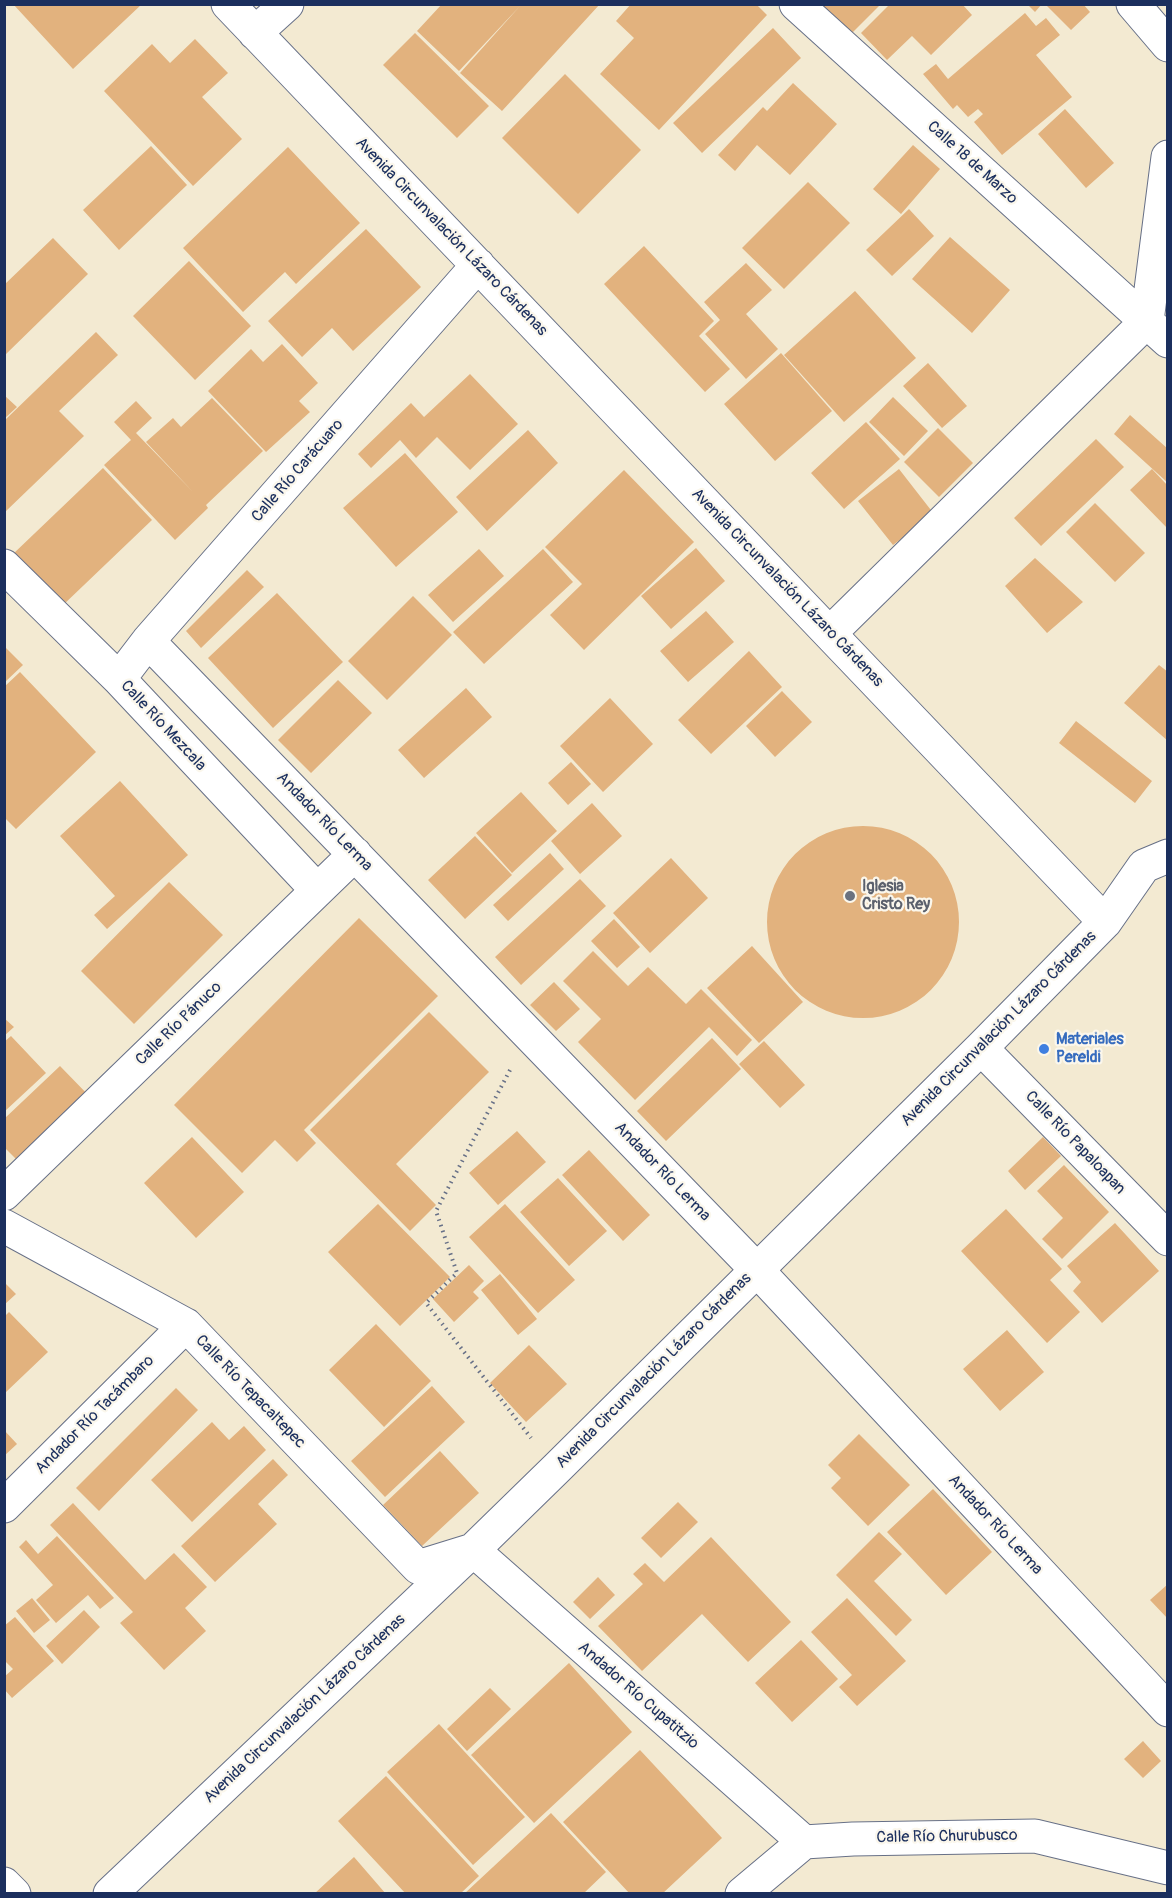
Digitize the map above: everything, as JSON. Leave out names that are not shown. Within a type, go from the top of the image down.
[{"type":"street","name":"Avenida Circunvalación Lázaro Cárdenas","points":[[110,1893],[473,1551],[981,1048],[1105,922],[228,4]]},
{"type":"street","points":[[255,33],[287,4]]},
{"type":"street","name":"Calle 18 de Marzo","points":[[796,4],[1157,331]]},
{"type":"street","points":[[1133,4],[1167,45]]},
{"type":"street","points":[[830,633],[1157,331],[1167,158]]},
{"type":"street","name":"Calle Río Carácuaro","points":[[119,678],[148,641],[478,265]]},
{"type":"street","name":"Calle Río Mezcala","points":[[4,566],[119,678],[317,890]]},
{"type":"street","name":"Andador Río Lerma","points":[[148,641],[756,1269],[1167,1710]]},
{"type":"street","name":"Calle Río Pánuco","points":[[4,1194],[355,854]]},
{"type":"street","points":[[1105,922],[1144,866],[1167,856]]},
{"type":"street","name":"Calle Río Papaloapan","points":[[981,1048],[1167,1239]]},
{"type":"street","name":"Calle Río Tepacaltepec","points":[[4,1226],[186,1325],[418,1567],[473,1551]]},
{"type":"street","name":"Andador Río Tacámbaro","points":[[4,1506],[186,1325]]},
{"type":"street","name":"Andador Río Cupatitzio","points":[[473,1551],[804,1842]]},
{"type":"street","name":"Calle Río Churubusco","points":[[804,1842],[1035,1836],[1167,1868]]},
{"type":"street","points":[[742,1893],[804,1842]]},
{"type":"street","points":[[4,1884],[14,1893]]},
{"type":"path","points":[[530,1035],[494,1098],[436,1210],[457,1274],[426,1303],[524,1431],[557,1468]]},
{"type":"building","points":[[13,4],[142,4],[73,69]]},
{"type":"building","points":[[442,4],[600,4],[502,111],[460,73],[520,6],[459,71],[417,31]]},
{"type":"building","points":[[631,4],[756,4],[767,15],[659,130],[600,74],[634,38],[616,21]]},
{"type":"building","points":[[816,4],[881,4],[848,37]]},
{"type":"building","points":[[890,4],[962,4],[972,15],[931,55],[912,36],[887,60],[861,33]]},
{"type":"building","points":[[1027,4],[1042,4],[1035,12]]},
{"type":"building","points":[[1045,4],[1083,4],[1090,12],[1071,30]]},
{"type":"building","points":[[1025,13],[1036,26],[1046,18],[1060,35],[1036,55],[1072,97],[1002,155],[974,122],[983,114],[978,109],[968,117],[957,105],[953,109],[923,74],[936,64],[948,79]]},
{"type":"building","points":[[773,28],[801,58],[702,153],[673,123]]},
{"type":"building","points":[[415,33],[489,106],[457,138],[383,65]]},
{"type":"building","points":[[195,39],[228,73],[202,97],[242,139],[193,186],[104,91],[152,44],[170,63]]},
{"type":"building","points":[[565,74],[641,150],[578,214],[502,138]]},
{"type":"building","points":[[793,83],[837,124],[790,175],[757,145],[735,171],[718,155],[763,107],[767,111]]},
{"type":"building","points":[[1065,109],[1114,163],[1086,188],[1038,134]]},
{"type":"building","points":[[913,145],[940,169],[901,214],[873,189]]},
{"type":"building","points":[[151,146],[187,185],[119,250],[83,210]]},
{"type":"building","points":[[288,147],[360,223],[296,284],[285,272],[243,312],[183,248]]},
{"type":"building","points":[[808,182],[850,223],[784,289],[742,248]]},
{"type":"building","points":[[909,209],[934,236],[892,276],[866,250]]},
{"type":"building","points":[[366,229],[421,287],[353,351],[332,328],[302,357],[268,321]]},
{"type":"building","points":[[950,237],[1010,290],[972,333],[912,279]]},
{"type":"building","points":[[53,238],[88,274],[4,356],[4,285]]},
{"type":"building","points":[[644,246],[714,321],[699,336],[730,369],[705,392],[604,284]]},
{"type":"building","points":[[189,261],[251,326],[195,380],[133,316]]},
{"type":"building","points":[[746,263],[772,290],[746,314],[778,349],[746,379],[705,334],[720,320],[704,302]]},
{"type":"building","points":[[855,291],[916,358],[844,422],[784,355]]},
{"type":"building","points":[[96,332],[118,355],[59,411],[84,436],[4,513],[4,421]]},
{"type":"building","points":[[282,344],[318,383],[299,401],[310,412],[266,452],[208,391],[251,349],[263,362]]},
{"type":"building","points":[[781,353],[832,411],[775,461],[724,404]]},
{"type":"building","points":[[928,363],[967,406],[942,428],[903,386]]},
{"type":"building","points":[[470,374],[518,424],[470,470],[437,437],[416,458],[400,440],[371,468],[358,454],[411,403],[424,417]]},
{"type":"building","points":[[4,395],[17,407],[4,419]]},
{"type":"building","points":[[893,397],[928,431],[904,456],[869,422]]},
{"type":"building","points":[[212,398],[263,451],[206,505],[208,508],[175,540],[104,465],[131,440],[114,422],[136,401],[152,418],[136,433],[194,493],[146,442],[173,418],[181,427]]},
{"type":"building","points":[[1130,415],[1168,449],[1168,483],[1114,434]]},
{"type":"building","points":[[866,422],[900,459],[844,509],[811,473]]},
{"type":"building","points":[[938,428],[973,463],[939,497],[904,462]]},
{"type":"building","points":[[528,430],[558,463],[487,531],[456,497]]},
{"type":"building","points":[[1096,439],[1124,467],[1041,546],[1014,518]]},
{"type":"building","points":[[405,453],[458,512],[396,567],[343,508]]},
{"type":"building","points":[[103,468],[152,520],[61,607],[12,555]]},
{"type":"building","points":[[899,469],[934,514],[893,545],[858,501]]},
{"type":"building","points":[[1152,469],[1168,486],[1168,529],[1130,490]]},
{"type":"building","points":[[624,470],[694,542],[584,650],[550,615],[582,584],[545,547]]},
{"type":"building","points":[[1095,503],[1145,553],[1115,582],[1066,532]]},
{"type":"building","points":[[696,548],[725,581],[671,629],[641,596]]},
{"type":"building","points":[[479,549],[504,576],[453,622],[428,595]]},
{"type":"building","points":[[543,549],[573,582],[484,664],[453,632]]},
{"type":"building","points":[[1035,558],[1083,602],[1047,633],[1005,586]]},
{"type":"building","points":[[247,570],[264,587],[201,648],[186,631]]},
{"type":"building","points":[[277,593],[343,662],[273,728],[208,658]]},
{"type":"building","points":[[413,596],[452,635],[387,700],[348,661]]},
{"type":"building","points":[[706,611],[734,642],[688,682],[660,651]]},
{"type":"building","points":[[4,646],[23,665],[4,683]]},
{"type":"building","points":[[749,651],[782,687],[711,754],[678,720]]},
{"type":"building","points":[[1159,665],[1168,672],[1168,741],[1124,703]]},
{"type":"building","points":[[20,672],[96,752],[16,829],[4,817],[4,687]]},
{"type":"building","points":[[338,680],[372,713],[311,773],[278,740]]},
{"type":"building","points":[[466,688],[492,717],[424,778],[398,750]]},
{"type":"building","points":[[782,691],[812,722],[775,757],[746,726]]},
{"type":"building","points":[[610,698],[653,744],[603,792],[560,746]]},
{"type":"building","points":[[1076,721],[1152,781],[1135,803],[1059,743]]},
{"type":"building","points":[[571,762],[591,784],[568,805],[548,783]]},
{"type":"building","points":[[120,781],[188,855],[107,929],[94,915],[115,896],[60,836]]},
{"type":"building","points":[[521,792],[557,831],[512,873],[476,833]]},
{"type":"building","points":[[592,803],[622,836],[580,874],[551,841]]},
{"type":"building","points":[[863,826],[891,830],[916,842],[931,854],[943,869],[955,894],[959,922],[955,950],[943,975],[931,990],[916,1002],[891,1014],[863,1018],[835,1014],[810,1002],[795,990],[783,975],[771,950],[767,922],[771,894],[783,869],[795,854],[810,842],[835,830]]},
{"type":"building","points":[[475,836],[512,875],[465,919],[428,880]]},
{"type":"building","points":[[550,853],[564,869],[508,921],[493,905]]},
{"type":"building","points":[[671,858],[708,898],[650,953],[613,913]]},
{"type":"building","points":[[580,879],[606,906],[521,985],[495,957]]},
{"type":"building","points":[[169,882],[223,935],[134,1024],[81,971]]},
{"type":"building","points":[[359,918],[438,996],[304,1130],[316,1143],[297,1162],[275,1140],[242,1173],[174,1105]]},
{"type":"building","points":[[614,919],[640,947],[617,968],[591,941]]},
{"type":"building","points":[[752,946],[803,1002],[759,1043],[707,988]]},
{"type":"building","points":[[593,951],[628,986],[648,967],[686,1004],[701,989],[752,1040],[737,1056],[709,1027],[635,1100],[578,1042],[601,1019],[563,981]]},
{"type":"building","points":[[554,982],[580,1009],[556,1031],[530,1005]]},
{"type":"building","points":[[429,1012],[489,1072],[396,1164],[436,1205],[410,1231],[310,1130]]},
{"type":"building","points":[[4,1018],[14,1027],[4,1036]]},
{"type":"building","points":[[11,1036],[46,1073],[4,1112],[4,1042]]},
{"type":"building","points":[[712,1038],[741,1069],[666,1141],[637,1111]]},
{"type":"building","points":[[764,1041],[805,1085],[780,1108],[739,1064]]},
{"type":"building","points":[[60,1066],[94,1101],[25,1168],[4,1147],[4,1119]]},
{"type":"building","points":[[517,1131],[546,1162],[498,1205],[469,1173]]},
{"type":"building","points":[[192,1137],[244,1192],[196,1238],[144,1183]]},
{"type":"building","points":[[1043,1137],[1061,1156],[1025,1190],[1008,1171]]},
{"type":"building","points":[[589,1150],[650,1215],[623,1241],[562,1175]]},
{"type":"building","points":[[1064,1165],[1109,1212],[1062,1259],[1042,1239],[1063,1218],[1037,1191]]},
{"type":"building","points":[[558,1178],[607,1231],[569,1266],[520,1212]]},
{"type":"building","points":[[378,1204],[450,1277],[400,1326],[328,1252]]},
{"type":"building","points":[[505,1204],[575,1280],[538,1313],[469,1237]]},
{"type":"building","points":[[1006,1209],[1062,1269],[1050,1280],[1080,1312],[1047,1343],[961,1251]]},
{"type":"building","points":[[1115,1223],[1159,1271],[1102,1323],[1073,1291],[1081,1282],[1067,1266]]},
{"type":"building","points":[[469,1265],[484,1281],[473,1292],[479,1298],[454,1322],[433,1299]]},
{"type":"building","points":[[500,1274],[537,1319],[518,1335],[481,1290]]},
{"type":"building","points":[[4,1282],[16,1294],[4,1305]]},
{"type":"building","points":[[9,1312],[48,1352],[5,1393],[5,1316]]},
{"type":"building","points":[[376,1324],[431,1381],[384,1427],[329,1370]]},
{"type":"building","points":[[1007,1330],[1044,1372],[1000,1411],[963,1369]]},
{"type":"building","points":[[529,1345],[567,1384],[526,1422],[490,1383]]},
{"type":"building","points":[[432,1386],[465,1422],[385,1497],[351,1461]]},
{"type":"building","points":[[176,1388],[198,1410],[99,1511],[76,1488]]},
{"type":"building","points":[[212,1422],[229,1440],[244,1426],[266,1450],[192,1522],[151,1480]]},
{"type":"building","points":[[4,1430],[17,1444],[4,1456]]},
{"type":"building","points":[[859,1434],[910,1485],[868,1526],[831,1488],[841,1478],[828,1465]]},
{"type":"building","points":[[440,1451],[479,1493],[422,1546],[383,1505]]},
{"type":"building","points":[[273,1459],[288,1475],[258,1504],[277,1524],[215,1582],[181,1546]]},
{"type":"building","points":[[933,1489],[992,1552],[946,1595],[887,1532]]},
{"type":"building","points":[[678,1502],[698,1522],[661,1558],[641,1538]]},
{"type":"building","points":[[73,1503],[145,1580],[174,1553],[207,1587],[185,1608],[206,1631],[164,1670],[120,1623],[133,1612],[50,1525]]},
{"type":"building","points":[[879,1532],[902,1554],[874,1581],[912,1620],[896,1636],[836,1575]]},
{"type":"building","points":[[57,1536],[114,1598],[100,1609],[88,1595],[56,1623],[36,1600],[53,1585],[19,1547],[26,1540],[38,1554]]},
{"type":"building","points":[[711,1537],[791,1622],[748,1662],[702,1614],[642,1671],[598,1626],[643,1584],[633,1574],[645,1563],[664,1582]]},
{"type":"building","points":[[598,1577],[615,1595],[590,1619],[573,1602]]},
{"type":"building","points":[[1168,1584],[1168,1619],[1150,1600]]},
{"type":"building","points":[[32,1598],[50,1620],[34,1633],[16,1611]]},
{"type":"building","points":[[847,1598],[906,1661],[857,1706],[839,1687],[852,1675],[811,1632]]},
{"type":"building","points":[[84,1610],[100,1627],[62,1664],[46,1646]]},
{"type":"building","points":[[15,1617],[54,1661],[12,1698],[4,1689],[4,1677],[13,1669],[4,1660],[4,1626]]},
{"type":"building","points":[[801,1640],[838,1679],[792,1722],[755,1683]]},
{"type":"building","points":[[569,1663],[632,1732],[534,1823],[471,1755]]},
{"type":"building","points":[[490,1688],[511,1709],[467,1751],[447,1729]]},
{"type":"building","points":[[439,1724],[525,1817],[473,1865],[387,1772]]},
{"type":"building","points":[[1143,1741],[1161,1761],[1143,1778],[1124,1759]]},
{"type":"building","points":[[640,1750],[722,1838],[662,1894],[630,1894],[563,1822]]},
{"type":"building","points":[[386,1776],[479,1876],[460,1894],[406,1894],[338,1821]]},
{"type":"building","points":[[551,1813],[606,1872],[583,1894],[464,1894]]},
{"type":"building","points":[[354,1857],[386,1894],[314,1894]]},
{"type":"place","name":"Iglesia Cristo Rey","points":[[850,896]]},
{"type":"place","name":"Materiales Pereldi","points":[[1044,1049]]}]
